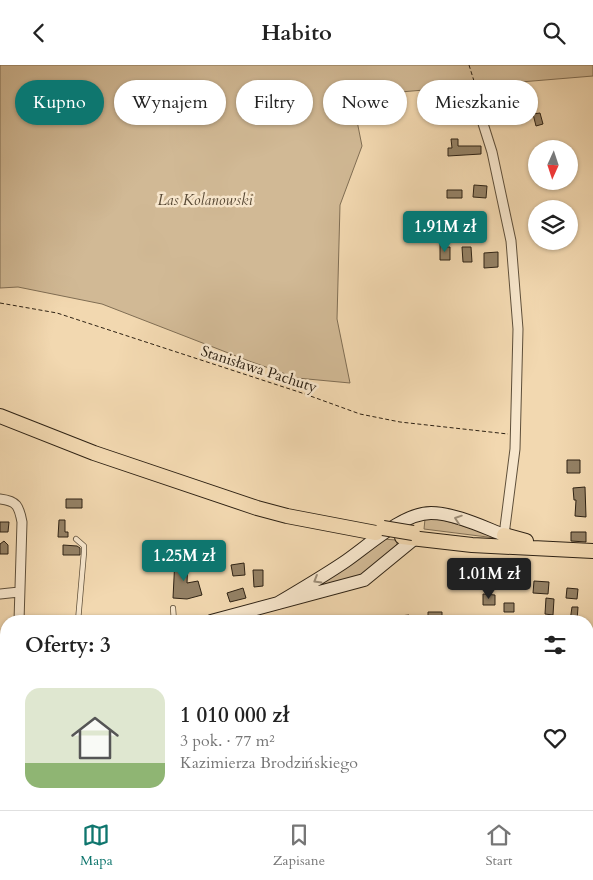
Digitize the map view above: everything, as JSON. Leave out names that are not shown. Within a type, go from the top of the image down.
[{"type":"main road","points":[[0,416],[94,453],[199,487],[379,531],[410,536],[516,539],[589,551]]},
{"type":"main road","points":[[278,603],[336,568],[402,521],[421,514],[449,515],[505,540]]},
{"type":"main road","points":[[233,615],[364,580],[392,557],[410,536]]},
{"type":"street","points":[[483,125],[492,152],[511,241],[518,329],[516,435],[505,540]]},
{"type":"street","points":[[0,499],[12,501],[19,508],[22,522],[20,615]]},
{"type":"street","points":[[0,594],[19,592]]},
{"type":"lane","points":[[76,539],[84,546],[79,615]]},
{"type":"lane","points":[[173,608],[174,615]]},
{"type":"path","points":[[469,65],[474,80]]},
{"type":"path","name":"Stanisława Pachuty","points":[[0,303],[57,313],[360,413],[400,422],[516,435]]},
{"type":"green space","name":"Las Kolanowski","points":[[0,65],[593,65],[593,76],[538,81],[417,80],[417,91],[407,91],[407,80],[323,80],[323,125],[358,125],[362,146],[340,205],[337,319],[350,383],[297,378],[102,304],[18,287],[0,288]]},
{"type":"green space","points":[[436,518],[511,540],[424,529],[425,519]]},
{"type":"green space","points":[[383,539],[396,540],[397,544],[361,575],[306,592]]},
{"type":"building","points":[[538,113],[540,113],[543,124],[536,126],[538,125]]},
{"type":"building","points":[[451,139],[458,139],[458,146],[481,146],[481,154],[448,156],[448,148],[452,148]]},
{"type":"building","points":[[474,185],[487,186],[486,198],[473,197]]},
{"type":"building","points":[[447,190],[462,190],[462,198],[447,198]]},
{"type":"building","points":[[440,243],[445,247],[450,247],[450,260],[440,260]]},
{"type":"building","points":[[462,247],[471,247],[472,262],[463,262]]},
{"type":"building","points":[[498,252],[498,267],[484,268],[484,253]]},
{"type":"building","points":[[567,460],[580,460],[580,473],[567,473]]},
{"type":"building","points":[[585,487],[586,517],[575,516],[576,500],[574,500],[573,488]]},
{"type":"building","points":[[66,499],[82,499],[82,508],[66,508]]},
{"type":"building","points":[[59,520],[65,520],[65,532],[68,532],[68,537],[58,537]]},
{"type":"building","points":[[0,522],[9,522],[8,532],[0,532]]},
{"type":"building","points":[[571,532],[586,532],[586,542],[571,541]]},
{"type":"building","points":[[4,541],[8,545],[8,554],[0,554],[0,544]]},
{"type":"building","points":[[63,545],[77,546],[80,548],[80,555],[63,555]]},
{"type":"building","points":[[175,558],[188,559],[187,583],[198,581],[202,595],[187,599],[173,598]]},
{"type":"building","points":[[244,563],[245,575],[233,576],[231,565]]},
{"type":"building","points":[[253,570],[263,570],[263,586],[254,587]]},
{"type":"building","points":[[534,581],[549,582],[548,594],[533,593]]},
{"type":"building","points":[[243,588],[246,598],[230,602],[227,593]]},
{"type":"building","points":[[567,588],[578,589],[577,599],[566,598]]},
{"type":"building","points":[[483,594],[495,595],[495,605],[483,605]]},
{"type":"building","points":[[546,598],[554,599],[553,615],[545,614]]},
{"type":"building","points":[[504,603],[514,603],[514,612],[504,612]]},
{"type":"building","points":[[572,607],[578,607],[577,615],[571,615]]},
{"type":"building","points":[[428,612],[442,612],[442,615],[428,615]]}]
